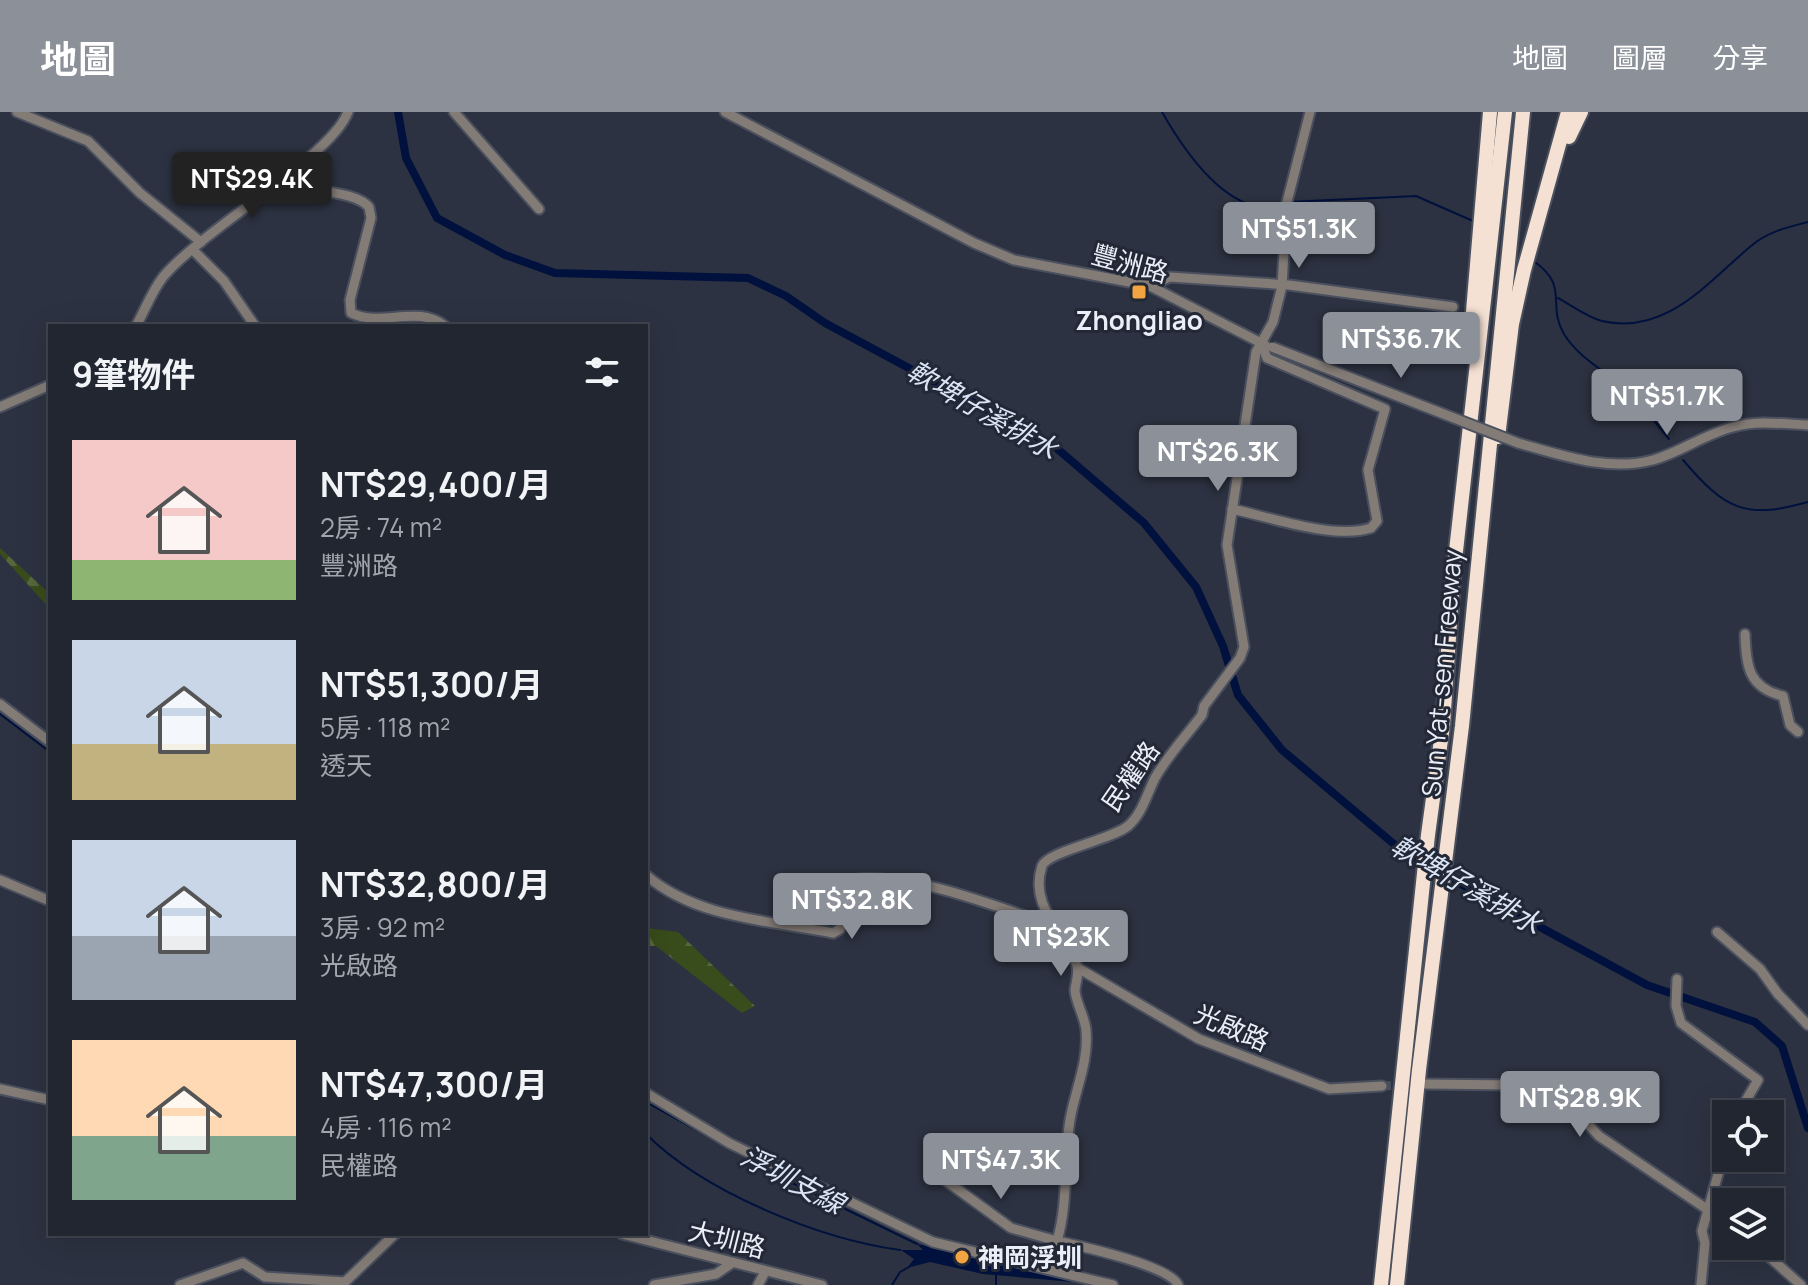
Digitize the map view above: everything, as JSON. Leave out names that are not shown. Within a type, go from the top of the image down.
[{"type":"highway","points":[[1488,216],[1490,112]]},
{"type":"highway","name":"Sun Yat-sen Freeway","points":[[1381,1285],[1421,897],[1443,725],[1453,578],[1488,216],[1505,112]]},
{"type":"highway","name":"Sun Yat-sen Freeway","points":[[1397,1285],[1419,1070],[1449,841],[1523,112]]},
{"type":"highway","points":[[1477,551],[1524,270],[1535,227],[1574,114]]},
{"type":"street","points":[[17,112],[88,141],[140,193],[201,242]]},
{"type":"street","points":[[137,324],[160,282],[201,242],[333,136],[348,112]]},
{"type":"street","points":[[454,112],[539,209]]},
{"type":"street","name":"豐洲路","points":[[725,112],[974,243],[1014,260],[1150,286],[1261,343],[1518,443],[1584,462],[1624,463],[1651,460],[1731,427],[1751,423],[1808,425]]},
{"type":"street","points":[[1261,343],[1267,358],[1385,409],[1368,470],[1377,521],[1371,528],[1351,532],[1259,518],[1232,509],[1256,352],[1261,343],[1273,322],[1282,286],[1289,189],[1310,112]]},
{"type":"street","points":[[282,176],[331,194],[361,200],[370,210],[350,300],[351,313],[376,320],[419,315],[440,324]]},
{"type":"street","points":[[193,250],[224,281],[254,324]]},
{"type":"street","points":[[1150,286],[1170,277],[1282,286],[1453,307]]},
{"type":"street","points":[[0,407],[48,386]]},
{"type":"street","name":"民權路","points":[[1057,1241],[1064,1217],[1070,1120],[1081,1086],[1086,1033],[1082,1008],[1075,992],[1078,968],[1067,941],[1050,924],[1040,878],[1042,864],[1049,856],[1082,849],[1128,826],[1222,680],[1240,658],[1244,647],[1227,545],[1232,509]]},
{"type":"street","points":[[1745,634],[1746,652],[1756,684],[1765,692],[1783,696],[1790,725],[1798,732]]},
{"type":"street","points":[[0,704],[48,740]]},
{"type":"street","points":[[648,877],[665,892],[695,905],[833,933],[840,929],[858,879],[869,878],[931,887],[1050,924]]},
{"type":"street","points":[[0,880],[48,900]]},
{"type":"street","points":[[1717,932],[1760,969],[1808,1025]]},
{"type":"street","name":"光啟路","points":[[1078,968],[1172,1026],[1213,1045],[1329,1089],[1382,1086]]},
{"type":"street","points":[[1677,979],[1676,1006],[1681,1023],[1758,1080],[1746,1100]]},
{"type":"street","points":[[1425,1084],[1515,1085],[1561,1095],[1599,1136],[1712,1213]]},
{"type":"street","points":[[0,1089],[48,1100]]},
{"type":"street","points":[[648,1094],[729,1143],[933,1242],[1113,1285]]},
{"type":"street","points":[[1701,1285],[1705,1243],[1702,1231],[1719,1172]]},
{"type":"street","points":[[938,1175],[1011,1228],[1109,1253],[1169,1275],[1178,1285]]},
{"type":"street","points":[[180,1285],[243,1263],[271,1278],[345,1282],[393,1236]]},
{"type":"street","name":"大圳路","points":[[630,1236],[822,1285]]},
{"type":"street","points":[[1773,1260],[1801,1285]]},
{"type":"street","points":[[654,1285],[716,1274],[732,1263]]},
{"type":"street","points":[[758,1285],[765,1272]]},
{"type":"green space","points":[[0,548],[48,592],[48,607],[0,554]]},
{"type":"green space","points":[[648,928],[678,932],[755,1006],[742,1013],[656,946],[648,946]]},
{"type":"water","points":[[917,1244],[1031,1271],[1108,1285],[983,1274],[930,1262],[907,1268],[914,1259],[901,1250],[923,1250]]},
{"type":"waterway","name":"軟埤仔溪排水","points":[[398,112],[406,158],[437,218],[505,255],[555,273],[748,278],[786,296],[825,323],[1054,446],[1144,523],[1196,587],[1223,646],[1238,695],[1282,750],[1407,855],[1647,985],[1755,1022],[1782,1046],[1808,1128]]},
{"type":"waterway","points":[[1162,112],[1190,155],[1228,193],[1258,207],[1283,203]]},
{"type":"waterway","points":[[1289,202],[1416,196],[1473,221]]},
{"type":"waterway","points":[[1558,298],[1602,321],[1625,324],[1646,321],[1684,303],[1764,237],[1808,222]]},
{"type":"waterway","points":[[1532,260],[1544,269],[1555,287],[1557,313],[1564,334],[1586,359],[1629,392],[1669,439]]},
{"type":"waterway","points":[[1683,460],[1711,490],[1737,506],[1767,510],[1808,502]]},
{"type":"waterway","name":"浮圳支線","points":[[0,714],[48,750]]},
{"type":"waterway","name":"浮圳支線","points":[[648,1103],[788,1181],[917,1244]]},
{"type":"waterway","points":[[648,1136],[699,1175],[764,1210],[834,1235],[900,1250]]},
{"type":"waterway","points":[[892,1285],[900,1272],[909,1267]]},
{"type":"waterway","points":[[996,1274],[996,1285]]},
{"type":"tunnel","points":[[1382,1086],[1422,1084]]},
{"type":"place","name":"Zhongliao","points":[[1139,292]]},
{"type":"place","name":"神岡浮圳","points":[[962,1257]]}]
